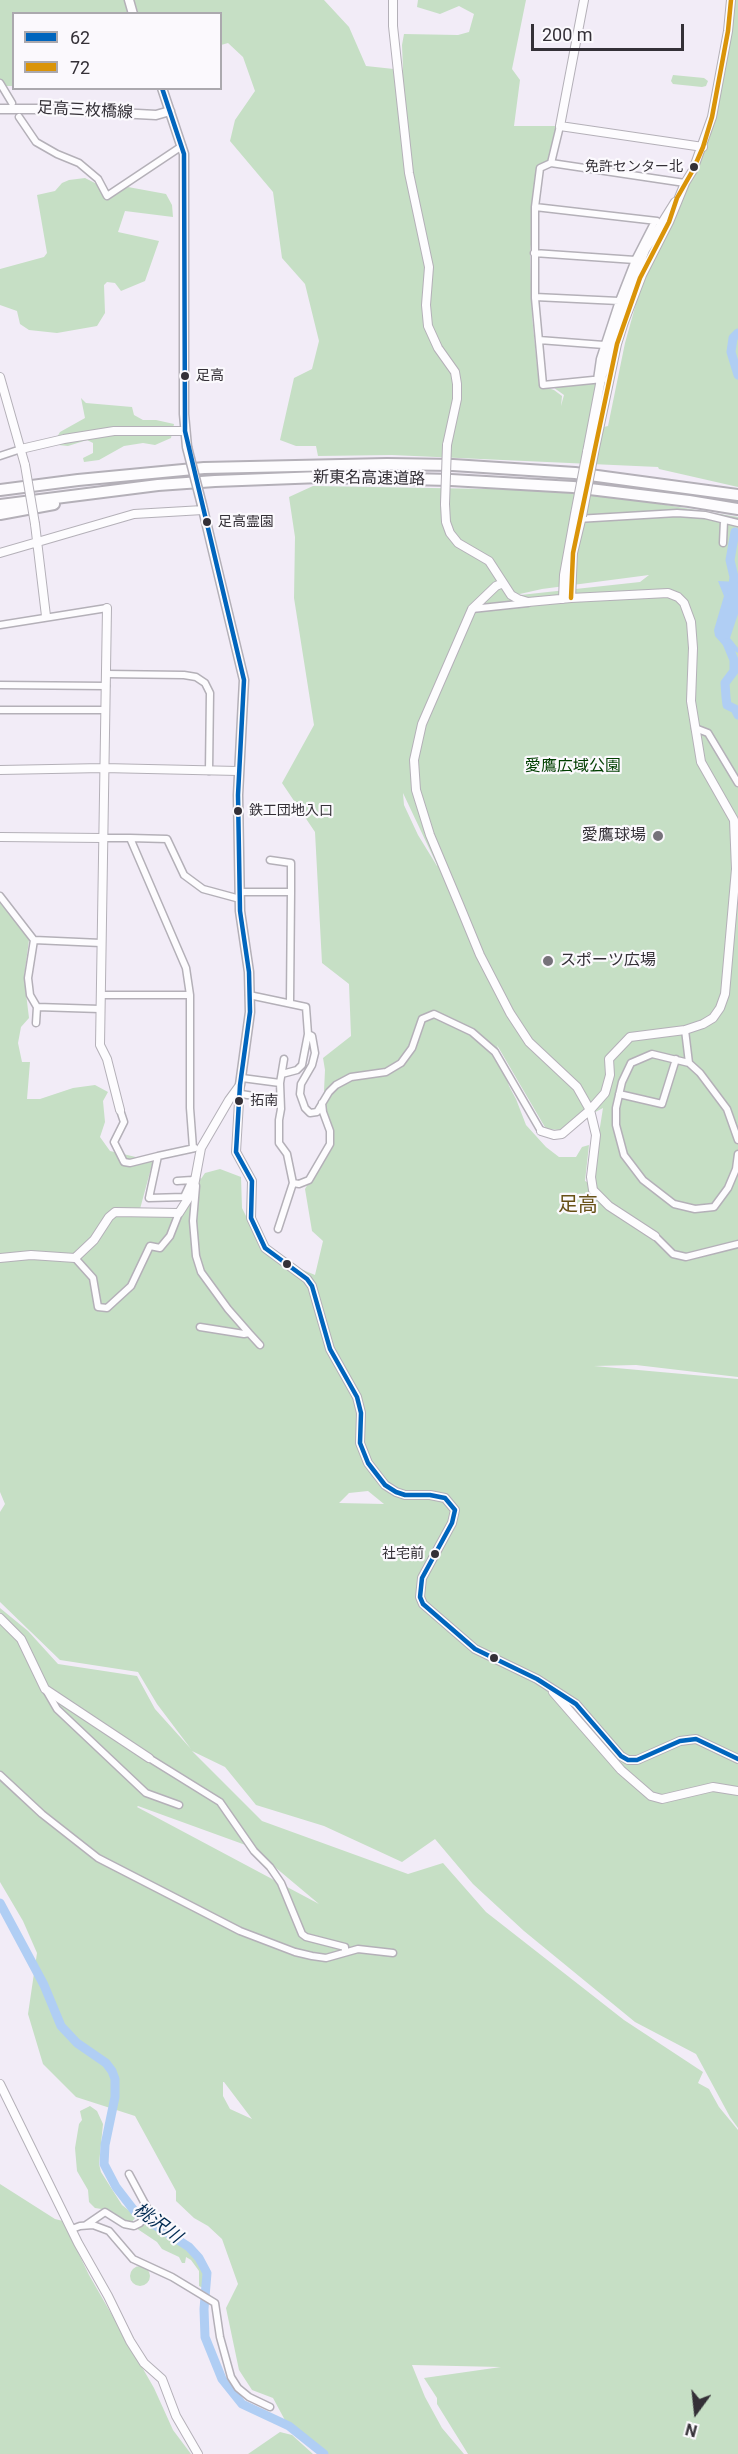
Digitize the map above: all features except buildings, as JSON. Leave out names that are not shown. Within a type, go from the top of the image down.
[{"type":"highway","name":"新東名高速道路","points":[[0,490],[204,468],[387,464],[564,472],[738,495]]},
{"type":"highway","name":"新東名高速道路","points":[[0,505],[77,494],[215,481],[321,477],[451,480],[573,487],[738,509]]},
{"type":"highway","points":[[0,514],[67,501],[215,481]]},
{"type":"main road","points":[[163,90],[182,146],[185,167],[185,431],[243,670],[244,701],[238,771],[240,896],[250,1023],[241,1086]]},
{"type":"main road","name":"足高三枚橋線","points":[[0,109],[156,115],[170,111]]},
{"type":"street","points":[[393,0],[393,26],[409,173],[429,267],[426,305],[428,326],[438,348],[455,372],[457,384],[447,445],[446,522],[450,533],[458,543],[489,561],[511,595],[528,602]]},
{"type":"street","points":[[551,163],[584,0]]},
{"type":"street","points":[[567,598],[564,575],[578,517],[603,379],[604,345],[635,260],[677,198],[703,147],[712,117],[728,31],[731,0]]},
{"type":"street","points":[[0,83],[12,103]]},
{"type":"street","points":[[19,117],[36,142],[47,150],[79,163],[98,179],[107,196],[182,146]]},
{"type":"street","points":[[560,126],[703,147]]},
{"type":"street","points":[[603,379],[543,385],[535,297],[534,253],[535,207],[540,168],[551,163],[685,183]]},
{"type":"street","points":[[535,207],[662,222]]},
{"type":"street","points":[[603,379],[662,222]]},
{"type":"street","points":[[534,253],[635,260]]},
{"type":"street","points":[[535,297],[619,301]]},
{"type":"street","points":[[539,340],[604,345]]},
{"type":"street","points":[[0,377],[25,465],[38,542],[46,616]]},
{"type":"street","points":[[0,456],[80,435],[114,431],[185,431]]},
{"type":"street","points":[[0,553],[134,514],[202,507]]},
{"type":"street","points":[[578,517],[677,513],[705,515],[738,523]]},
{"type":"street","points":[[723,543],[724,521]]},
{"type":"street","points":[[503,583],[489,591],[472,609],[417,740],[414,775],[419,804],[476,944],[510,1013],[529,1041],[577,1087],[590,1110],[596,1135],[591,1177],[593,1190],[609,1206],[655,1236],[673,1254],[686,1257],[738,1245]]},
{"type":"street","points":[[308,1034],[312,1035],[315,1053],[312,1065],[301,1084],[300,1094],[304,1108],[310,1113],[317,1112],[336,1085],[351,1077],[386,1072],[401,1063],[412,1048],[422,1019],[434,1014],[472,1032],[495,1052],[542,1131],[554,1135],[562,1134],[590,1110],[605,1093],[609,1075],[609,1059],[630,1037],[686,1030],[713,1018],[720,1008],[725,994],[737,854],[734,820],[701,762],[691,701],[691,622],[684,603],[678,597],[668,593],[567,598],[472,609]]},
{"type":"street","points":[[0,625],[107,608],[100,1046],[107,1059],[124,1122],[114,1142],[124,1162],[130,1163],[197,1148],[241,1086],[280,1083]]},
{"type":"street","points":[[106,674],[184,675],[196,677],[205,683],[210,693],[208,771]]},
{"type":"street","points":[[0,685],[106,686]]},
{"type":"street","points":[[0,710],[104,710]]},
{"type":"street","points":[[695,728],[708,733],[738,783]]},
{"type":"street","points":[[0,770],[103,768],[238,771]]},
{"type":"street","points":[[0,837],[167,839],[183,875],[203,889],[240,896],[291,892]]},
{"type":"street","points":[[0,1258],[31,1256],[75,1258],[93,1278],[98,1307],[107,1308],[131,1286],[150,1246],[160,1248],[170,1236],[178,1213],[193,1191],[197,1148],[190,1108],[190,995],[186,968],[130,838]]},
{"type":"street","points":[[270,860],[291,863],[290,1002]]},
{"type":"street","points":[[0,896],[34,940],[28,978],[30,996],[37,1007],[36,1023]]},
{"type":"street","points":[[34,940],[101,943]]},
{"type":"street","points":[[101,995],[190,995]]},
{"type":"street","points":[[249,995],[306,1007],[308,1034],[302,1065],[297,1070],[282,1074]]},
{"type":"street","points":[[37,1007],[100,1009]]},
{"type":"street","points":[[686,1030],[689,1062]]},
{"type":"street","points":[[738,1140],[727,1109],[689,1062],[651,1054],[632,1063],[622,1082],[616,1108],[616,1125],[624,1155],[643,1180],[674,1204],[693,1208],[714,1207],[728,1188],[736,1169],[738,1154]]},
{"type":"street","points":[[278,1229],[293,1183],[288,1154],[279,1143],[280,1083],[284,1059]]},
{"type":"street","points":[[619,1094],[662,1104],[676,1059]]},
{"type":"street","points":[[241,1086],[280,1100]]},
{"type":"street","points":[[241,1086],[236,1152],[252,1182],[251,1218],[265,1248],[307,1279],[312,1286],[330,1348],[357,1398],[361,1413],[360,1443],[368,1463],[386,1485],[396,1492],[405,1495],[430,1495],[445,1498],[455,1510],[452,1523],[422,1578],[420,1597],[423,1604],[475,1649],[548,1686],[576,1704],[621,1756],[628,1760],[637,1760],[680,1741],[696,1739],[738,1759]]},
{"type":"street","points":[[293,1183],[299,1184],[309,1180],[330,1144],[330,1131],[322,1102]]},
{"type":"street","points":[[158,1156],[149,1198],[184,1197],[194,1180]]},
{"type":"street","points":[[177,1181],[194,1180]]},
{"type":"street","points":[[194,1180],[193,1221],[196,1256],[201,1272],[228,1309],[260,1346]]},
{"type":"street","points":[[75,1258],[94,1240],[109,1217],[116,1212],[178,1213]]},
{"type":"street","points":[[200,1327],[244,1335],[249,1332]]},
{"type":"street","points":[[0,1618],[21,1640],[57,1709],[146,1793],[179,1805]]},
{"type":"street","points":[[548,1686],[621,1770],[651,1796],[662,1799],[713,1788],[738,1791]]},
{"type":"street","points":[[45,1689],[148,1758],[220,1802],[254,1851],[270,1867],[281,1883],[302,1934],[306,1938],[345,1947],[345,1951]]},
{"type":"street","points":[[0,1775],[42,1814],[98,1858],[240,1930],[295,1952],[326,1958],[345,1951],[369,1949],[393,1953]]},
{"type":"street","points":[[0,2084],[134,2348],[144,2363],[162,2379],[176,2416],[198,2454]]},
{"type":"street","points":[[129,2174],[148,2212],[155,2220],[175,2231]]},
{"type":"street","points":[[86,2225],[105,2212],[129,2226],[140,2223],[148,2212]]},
{"type":"street","points":[[72,2229],[93,2225],[109,2231],[133,2259],[172,2277],[215,2303],[215,2318],[231,2377],[238,2388],[249,2397],[270,2407]]},
{"type":"green space","points":[[0,0],[128,0],[131,12],[12,12],[12,86],[0,86]]},
{"type":"green space","points":[[134,0],[324,0],[349,27],[366,66],[403,70],[404,34],[458,35],[469,32],[474,14],[459,6],[440,14],[417,7],[418,0],[526,0],[512,69],[520,80],[514,126],[560,126],[553,157],[540,168],[530,253],[532,316],[539,385],[554,390],[562,396],[561,406],[564,395],[550,385],[601,379],[599,428],[608,426],[625,343],[644,275],[709,125],[734,0],[738,0],[738,487],[658,467],[392,455],[318,456],[316,446],[296,446],[280,440],[294,378],[312,369],[319,341],[305,284],[282,258],[273,192],[230,141],[235,120],[255,91],[243,57],[228,43],[222,45],[222,12],[138,12]]},
{"type":"green space","points":[[673,75],[704,78],[708,81],[706,86],[702,87],[673,84],[671,81]]},
{"type":"green space","points":[[85,178],[97,184],[106,197],[128,187],[166,194],[172,205],[173,217],[125,211],[118,232],[159,241],[145,281],[121,291],[115,283],[107,282],[104,285],[105,313],[97,326],[57,333],[29,330],[20,324],[17,311],[0,305],[0,269],[44,257],[47,253],[37,195],[55,191],[62,183],[69,180]]},
{"type":"green space","points":[[81,398],[86,403],[132,407],[134,415],[143,420],[174,424],[171,438],[155,445],[143,443],[124,446],[99,460],[84,462],[83,458],[93,453],[93,443],[87,440],[68,446],[58,445],[56,439],[60,432],[85,418]]},
{"type":"green space","name":"愛鷹広域公園","points":[[313,486],[549,490],[595,493],[738,517],[738,1377],[636,1365],[594,1366],[738,1379],[738,2128],[696,2054],[635,2022],[524,1931],[473,1884],[435,1839],[402,1862],[324,1826],[256,1805],[225,1767],[192,1751],[262,1821],[408,1874],[443,1863],[486,1912],[624,2020],[703,2072],[698,2083],[709,2089],[719,2107],[738,2130],[738,2454],[468,2454],[424,2378],[501,2367],[412,2365],[425,2397],[442,2428],[464,2454],[318,2454],[287,2424],[273,2398],[252,2390],[239,2370],[226,2308],[238,2284],[222,2239],[176,2201],[176,2191],[135,2116],[76,2097],[43,2064],[28,2014],[37,1953],[23,1921],[0,1882],[0,1608],[28,1631],[58,1664],[137,1676],[155,1709],[191,1749],[157,1704],[138,1672],[60,1660],[0,1602],[0,1512],[5,1504],[0,1492],[0,899],[29,940],[24,977],[29,1018],[21,1027],[18,1043],[22,1062],[30,1062],[27,1099],[40,1099],[73,1088],[95,1085],[108,1092],[103,1101],[105,1122],[100,1137],[110,1151],[153,1161],[140,1209],[180,1210],[205,1173],[220,1169],[241,1177],[242,1208],[260,1244],[284,1262],[315,1275],[323,1241],[312,1231],[305,1189],[329,1147],[330,1131],[323,1112],[325,1070],[323,1058],[351,1036],[349,984],[322,963],[315,832],[282,783],[314,725],[294,598],[295,537],[289,497]],"holes":[[[649,575],[640,582],[511,596],[542,589]],[[403,793],[437,866],[418,835],[404,805]],[[497,1045],[546,1129],[561,1130],[603,1108],[591,1184],[585,1181],[589,1145],[582,1147],[576,1157],[559,1157],[546,1147],[526,1125],[509,1086]],[[368,1491],[384,1504],[339,1503],[349,1493]],[[137,1807],[251,1847],[319,1904]],[[223,2082],[252,2119],[230,2109],[223,2096]]]},
{"type":"green space","points":[[90,2106],[97,2111],[103,2124],[99,2164],[101,2172],[122,2205],[132,2213],[135,2218],[132,2222],[125,2221],[108,2210],[95,2208],[89,2202],[88,2190],[77,2171],[75,2148],[79,2124],[82,2120],[80,2111]]},
{"type":"green space","points":[[0,2184],[55,2219],[63,2221],[89,2275],[154,2388],[173,2430],[191,2454],[0,2454]]},
{"type":"green space","points":[[143,2222],[184,2247],[197,2258],[203,2270],[203,2288],[199,2286],[199,2271],[191,2260],[186,2257],[185,2263],[182,2263],[179,2257],[162,2249],[157,2242],[136,2228]]},
{"type":"green space","points":[[140,2266],[147,2269],[150,2276],[147,2283],[140,2286],[133,2283],[130,2276],[133,2269]]},
{"type":"green space","points":[[280,2432],[292,2435],[313,2454],[248,2454]]},
{"type":"water","points":[[718,581],[738,582],[738,614],[730,638],[738,648],[738,653],[733,650],[730,653],[715,636],[714,630],[724,596]]},
{"type":"waterway","points":[[738,333],[733,338],[731,352],[738,375]]},
{"type":"waterway","points":[[732,592],[734,577],[730,560],[735,532]]},
{"type":"waterway","points":[[727,643],[734,660],[734,671],[725,683],[727,705],[735,709],[738,715]]},
{"type":"waterway","name":"桃沢川","points":[[0,1903],[44,1985],[61,2026],[77,2043],[106,2063],[112,2071],[115,2079],[115,2097],[105,2145],[104,2164],[116,2187],[136,2213],[189,2247],[199,2258],[207,2273],[204,2309],[205,2337],[222,2379],[242,2404],[289,2426],[324,2454]]},
{"type":"transit line","name":"72","points":[[571,598],[573,553],[617,344],[640,278],[669,222],[677,198],[703,147],[712,117],[728,31],[731,0]]},
{"type":"transit line","name":"62","points":[[163,90],[184,154],[185,431],[244,680],[238,795],[240,911],[249,972],[250,1012],[240,1085],[236,1152],[252,1181],[251,1218],[265,1248],[307,1279],[312,1286],[330,1349],[357,1397],[361,1413],[360,1443],[368,1463],[385,1485],[396,1492],[405,1495],[430,1495],[445,1498],[455,1510],[452,1523],[422,1578],[420,1597],[423,1604],[475,1649],[537,1679],[576,1704],[621,1756],[628,1760],[637,1760],[680,1741],[696,1739],[738,1759]]},
{"type":"place","name":"免許センター北","points":[[694,167]]},
{"type":"place","name":"足高","points":[[185,376]]},
{"type":"place","name":"足高霊園","points":[[207,522]]},
{"type":"place","name":"鉄工団地入口","points":[[238,811]]},
{"type":"place","name":"愛鷹球場","points":[[658,836]]},
{"type":"place","name":"スポーツ広場","points":[[548,961]]},
{"type":"place","name":"拓南","points":[[239,1101]]},
{"type":"place","name":"社宅前","points":[[435,1554]]},
{"type":"district","name":"足高","points":[[578,1206]]}]
